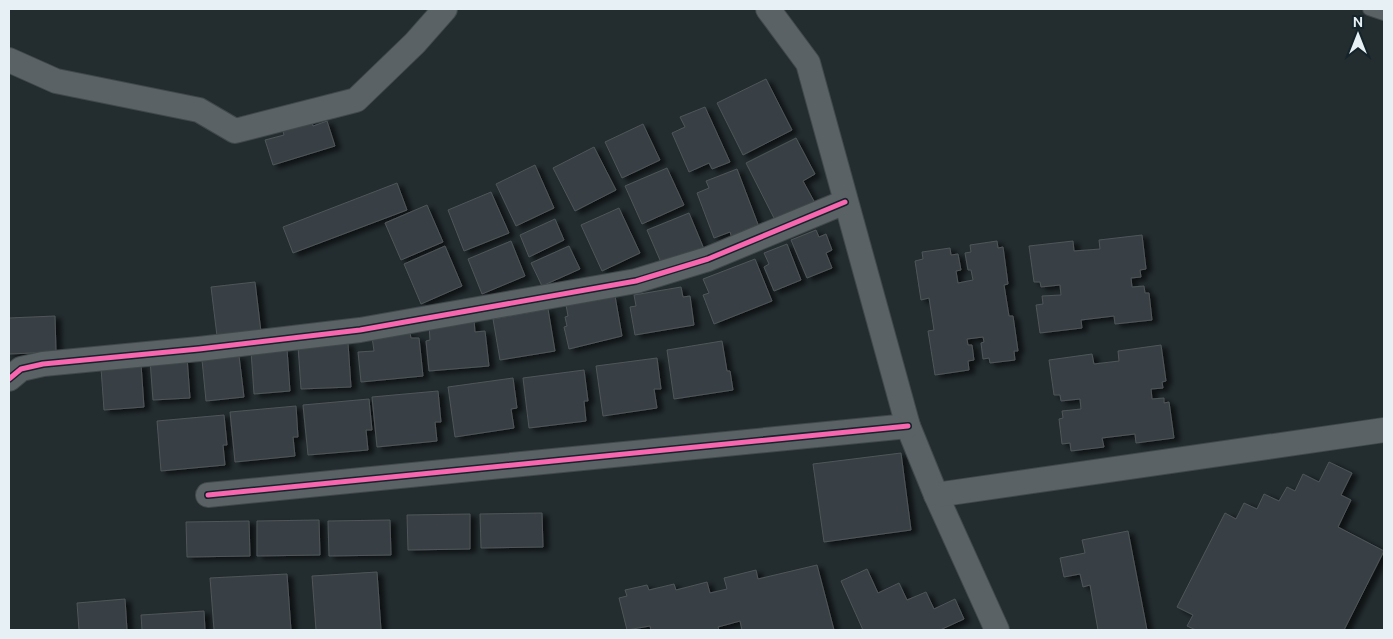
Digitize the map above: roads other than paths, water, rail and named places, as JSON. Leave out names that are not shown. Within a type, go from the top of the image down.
[{"type":"street","points":[[9,60],[56,82],[199,110],[236,131],[356,100],[415,42],[445,9]]},
{"type":"street","points":[[768,9],[808,63],[908,426],[979,594],[997,630]]},
{"type":"street","points":[[9,379],[21,369],[43,364],[199,349],[360,330],[636,281],[708,259],[845,202]]},
{"type":"street","points":[[208,495],[908,426]]},
{"type":"street","points":[[936,495],[1384,430]]},
{"type":"lane","points":[[1369,9],[1384,14]]}]
